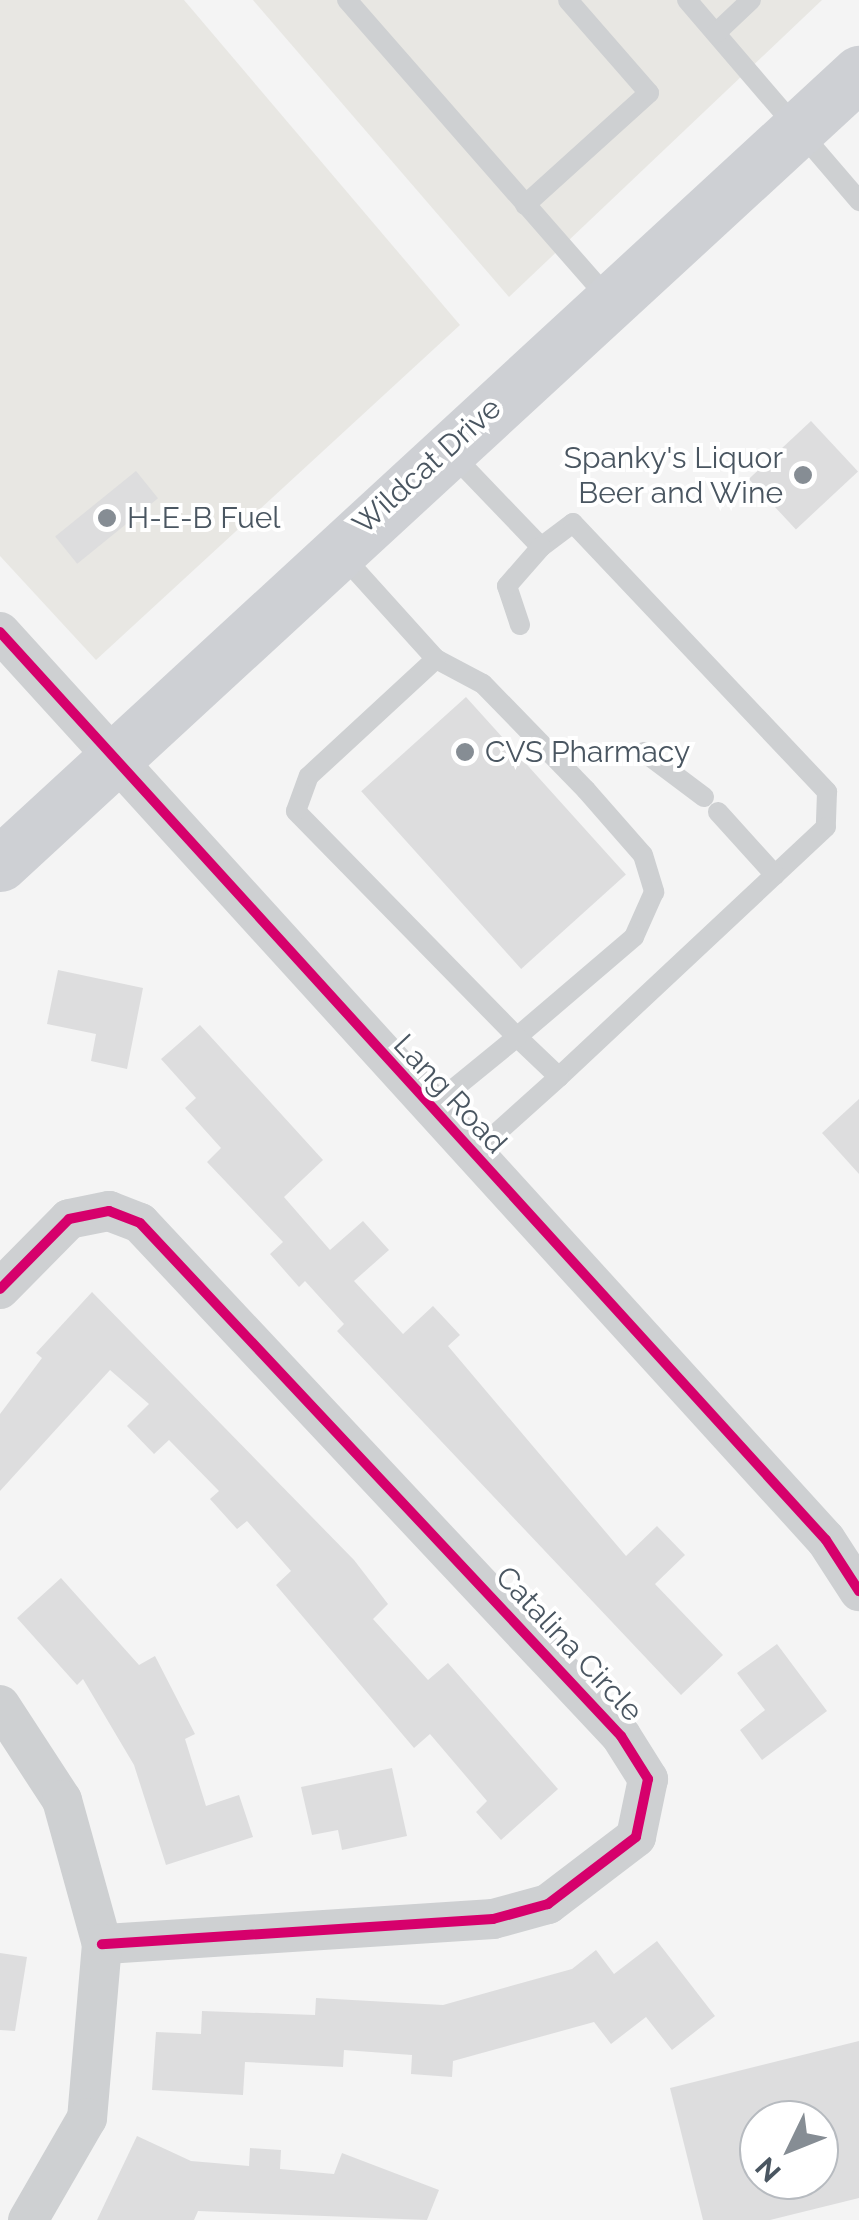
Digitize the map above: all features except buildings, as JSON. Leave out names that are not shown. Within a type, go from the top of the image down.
[{"type":"main road","name":"Wildcat Drive","points":[[0,864],[108,758],[859,73]]},
{"type":"street","name":"Lang Road","points":[[4,645],[826,1540],[859,1591]]},
{"type":"street","name":"Catalina Circle","points":[[0,1288],[69,1218],[109,1211],[140,1224],[621,1736],[648,1780],[636,1837],[548,1904],[493,1920],[102,1944]]},
{"type":"street","points":[[0,1704],[62,1800],[102,1944],[87,2118],[28,2220]]},
{"type":"lane","points":[[347,0],[610,300]]},
{"type":"lane","points":[[525,205],[648,93],[568,0]]},
{"type":"lane","points":[[686,0],[859,201]]},
{"type":"lane","points":[[716,33],[751,0]]},
{"type":"lane","points":[[447,448],[541,547]]},
{"type":"lane","points":[[472,1155],[826,827],[827,792],[574,523],[541,547],[507,586],[520,625]]},
{"type":"lane","points":[[337,549],[436,659],[483,684],[586,790],[643,856],[654,892],[634,937],[430,1108]]},
{"type":"lane","points":[[436,659],[309,776],[296,811],[559,1077]]},
{"type":"lane","points":[[644,752],[711,804],[775,875]]},
{"type":"shaded area","points":[[0,0],[184,0],[460,325],[96,660],[0,556]]},
{"type":"shaded area","points":[[253,0],[822,0],[509,297]]},
{"type":"cycle path","points":[[0,632],[826,1540],[859,1591]]},
{"type":"cycle path","points":[[0,1289],[69,1219],[109,1211],[140,1223],[621,1736],[648,1779],[636,1837],[548,1904],[493,1919],[102,1944]]},
{"type":"place","name":"Spanky's Liquor Beer and Wine","points":[[803,475]]},
{"type":"place","name":"H-E-B Fuel","points":[[107,518]]},
{"type":"place","name":"CVS Pharmacy","points":[[465,752]]}]
